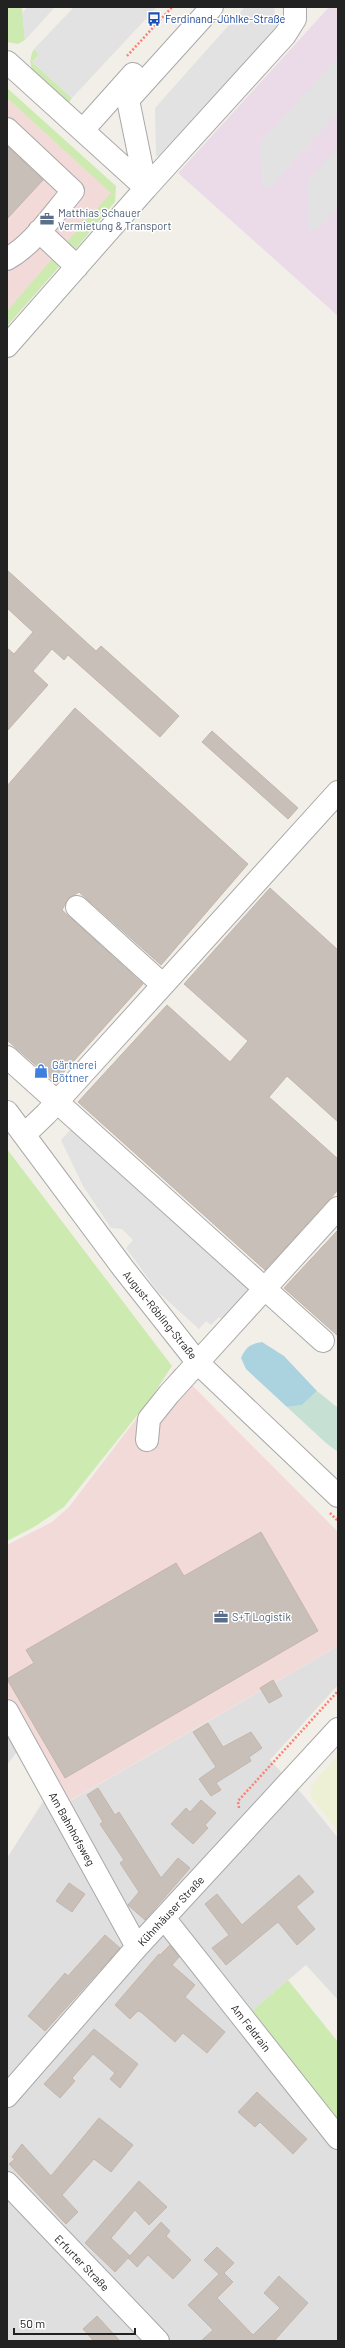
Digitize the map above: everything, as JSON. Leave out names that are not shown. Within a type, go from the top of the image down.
[{"type":"street","points":[[83,130],[194,7]]},
{"type":"street","points":[[130,107],[212,7]]},
{"type":"street","points":[[130,107],[227,7]]},
{"type":"street","points":[[7,346],[146,188],[285,35],[295,19],[295,7]]},
{"type":"street","points":[[7,62],[146,188]]},
{"type":"street","points":[[130,107],[146,188]]},
{"type":"street","points":[[7,129],[73,191],[39,231],[16,254],[7,259]]},
{"type":"street","points":[[39,231],[78,267]]},
{"type":"street","points":[[24,1135],[57,1102],[338,792]]},
{"type":"street","points":[[77,907],[163,985]]},
{"type":"street","points":[[7,1057],[323,1341]]},
{"type":"street","name":"August-Röbling-Straße","points":[[7,1112],[123,1268],[198,1362],[279,1442],[338,1496]]},
{"type":"street","points":[[147,1440],[149,1419],[198,1362],[338,1208]]},
{"type":"street","name":"Am Bahnhofsweg","points":[[7,1712],[137,1947]]},
{"type":"street","name":"Kühnhäuser Straße","points":[[7,2096],[30,2059],[137,1947],[338,1729]]},
{"type":"street","name":"Am Feldrain","points":[[164,1918],[338,2138]]},
{"type":"street","name":"Erfurter Straße","points":[[7,2184],[158,2341]]},
{"type":"path","points":[[254,1784],[338,1691]]},
{"type":"shaded area","points":[[28,7],[55,7],[25,40],[22,13]]},
{"type":"shaded area","points":[[74,7],[157,7],[72,98],[32,62],[39,54],[34,49]]},
{"type":"shaded area","points":[[245,7],[274,7],[277,33],[167,155],[156,156],[155,108]]},
{"type":"shaded area","points":[[329,7],[338,7],[338,316],[178,173]]},
{"type":"shaded area","points":[[338,57],[338,112],[271,186],[263,188],[259,144]]},
{"type":"shaded area","name":"Matthias Schauer Vermietung & Transport","points":[[7,98],[112,193],[7,311]]},
{"type":"shaded area","points":[[338,148],[338,207],[318,229],[309,231],[307,181]]},
{"type":"shaded area","points":[[74,1126],[252,1286],[225,1322],[219,1317],[211,1325],[206,1321],[199,1329],[158,1292],[126,1248],[133,1240],[122,1229],[111,1228],[83,1186],[61,1140]]},
{"type":"shaded area","points":[[175,1368],[338,1532],[338,1646],[66,1803],[7,1695],[7,1545],[52,1522],[69,1507]]},
{"type":"shaded area","points":[[338,1646],[338,1685],[270,1760],[304,1796],[338,1838],[338,2000],[306,1965],[252,2011],[338,2121],[338,2341],[7,2341],[7,1858],[46,1797],[53,1811]]},
{"type":"shaded area","points":[[7,1728],[19,1749],[7,1765]]},
{"type":"green space","points":[[7,7],[22,7],[25,40],[18,44],[7,42]]},
{"type":"green space","points":[[34,49],[39,54],[32,62],[72,98],[68,104],[46,87],[34,73],[31,66],[31,58]]},
{"type":"green space","points":[[7,88],[116,186],[115,202],[73,252],[64,245],[111,193],[7,98]]},
{"type":"green space","points":[[52,259],[59,267],[7,326],[7,311]]},
{"type":"green space","points":[[7,1149],[172,1366],[151,1398],[64,1507],[34,1527],[7,1541]]},
{"type":"green space","points":[[317,1391],[338,1408],[338,1452],[287,1407],[302,1405]]},
{"type":"green space","points":[[338,1756],[338,1831],[311,1797],[311,1788],[320,1775]]},
{"type":"green space","points":[[288,1980],[338,2042],[338,2121],[252,2011]]},
{"type":"water","points":[[262,1342],[284,1356],[317,1391],[302,1405],[287,1407],[246,1369],[241,1358],[243,1354],[249,1347]]},
{"type":"building","points":[[7,146],[43,180],[7,219]]},
{"type":"building","points":[[7,570],[96,651],[101,646],[179,716],[160,737],[68,655],[64,660],[52,649],[33,671],[48,685],[7,731],[7,648],[14,654],[33,632],[7,608]]},
{"type":"building","points":[[75,708],[248,864],[161,965],[79,892],[68,899],[62,910],[143,984],[55,1082],[7,1040],[7,786]]},
{"type":"building","points":[[212,731],[298,808],[288,819],[202,742]]},
{"type":"building","points":[[270,888],[338,950],[338,1122],[287,1076],[269,1097],[338,1159],[338,1190],[265,1270],[78,1102],[167,1005],[230,1062],[248,1041],[184,984]]},
{"type":"building","points":[[338,1230],[338,1336],[284,1288]]},
{"type":"building","points":[[261,1532],[318,1631],[65,1778],[7,1679],[34,1663],[26,1650],[176,1563],[184,1576]]},
{"type":"building","points":[[273,1680],[282,1696],[269,1703],[260,1688]]},
{"type":"building","points":[[208,1723],[223,1747],[251,1732],[262,1748],[249,1757],[251,1761],[216,1783],[221,1790],[211,1796],[199,1779],[216,1767],[193,1732]]},
{"type":"building","points":[[98,1788],[115,1815],[119,1812],[161,1878],[178,1858],[190,1868],[145,1920],[128,1905],[139,1892],[120,1863],[124,1860],[100,1824],[103,1822],[87,1795]]},
{"type":"building","points":[[201,1800],[216,1813],[205,1825],[208,1828],[193,1844],[171,1824],[186,1808],[190,1812]]},
{"type":"building","points":[[299,1875],[314,1892],[296,1907],[315,1929],[297,1945],[278,1922],[226,1965],[212,1948],[229,1935],[205,1904],[217,1894],[242,1925]]},
{"type":"building","points":[[69,1883],[85,1894],[72,1912],[56,1901]]},
{"type":"building","points":[[105,1935],[120,1948],[45,2031],[28,2016],[65,1973],[68,1976]]},
{"type":"building","points":[[170,1945],[179,1957],[172,1965],[195,1985],[185,1997],[225,2032],[207,2053],[183,2033],[175,2042],[141,2012],[138,2011],[130,2019],[115,2005],[159,1954],[160,1955]]},
{"type":"building","points":[[94,2029],[138,2064],[120,2088],[110,2079],[115,2073],[93,2054],[72,2078],[75,2081],[60,2098],[44,2084]]},
{"type":"building","points":[[257,2092],[307,2139],[293,2154],[260,2122],[255,2127],[238,2112]]},
{"type":"building","points":[[99,2118],[133,2145],[111,2172],[94,2159],[62,2195],[78,2212],[66,2224],[9,2164],[15,2159],[12,2157],[22,2144],[51,2176]]},
{"type":"building","points":[[139,2181],[167,2207],[149,2225],[135,2210],[111,2238],[130,2256],[115,2272],[85,2243]]},
{"type":"building","points":[[161,2222],[170,2231],[166,2236],[191,2260],[173,2279],[148,2255],[137,2267],[128,2258]]},
{"type":"building","points":[[217,2247],[234,2263],[224,2273],[233,2282],[217,2298],[253,2335],[280,2308],[264,2293],[279,2276],[308,2303],[274,2341],[201,2341],[213,2330],[188,2305],[219,2274],[204,2260]]},
{"type":"building","points":[[97,2316],[120,2341],[94,2341],[83,2329]]},
{"type":"place","name":"Ferdinand-Jühlke-Straße","points":[[154,19]]},
{"type":"place","name":"Matthias Schauer Vermietung & Transport","points":[[47,219]]},
{"type":"place","name":"Gärtnerei Böttner","points":[[41,1071]]},
{"type":"place","name":"S+T Logistik","points":[[221,1617]]}]
